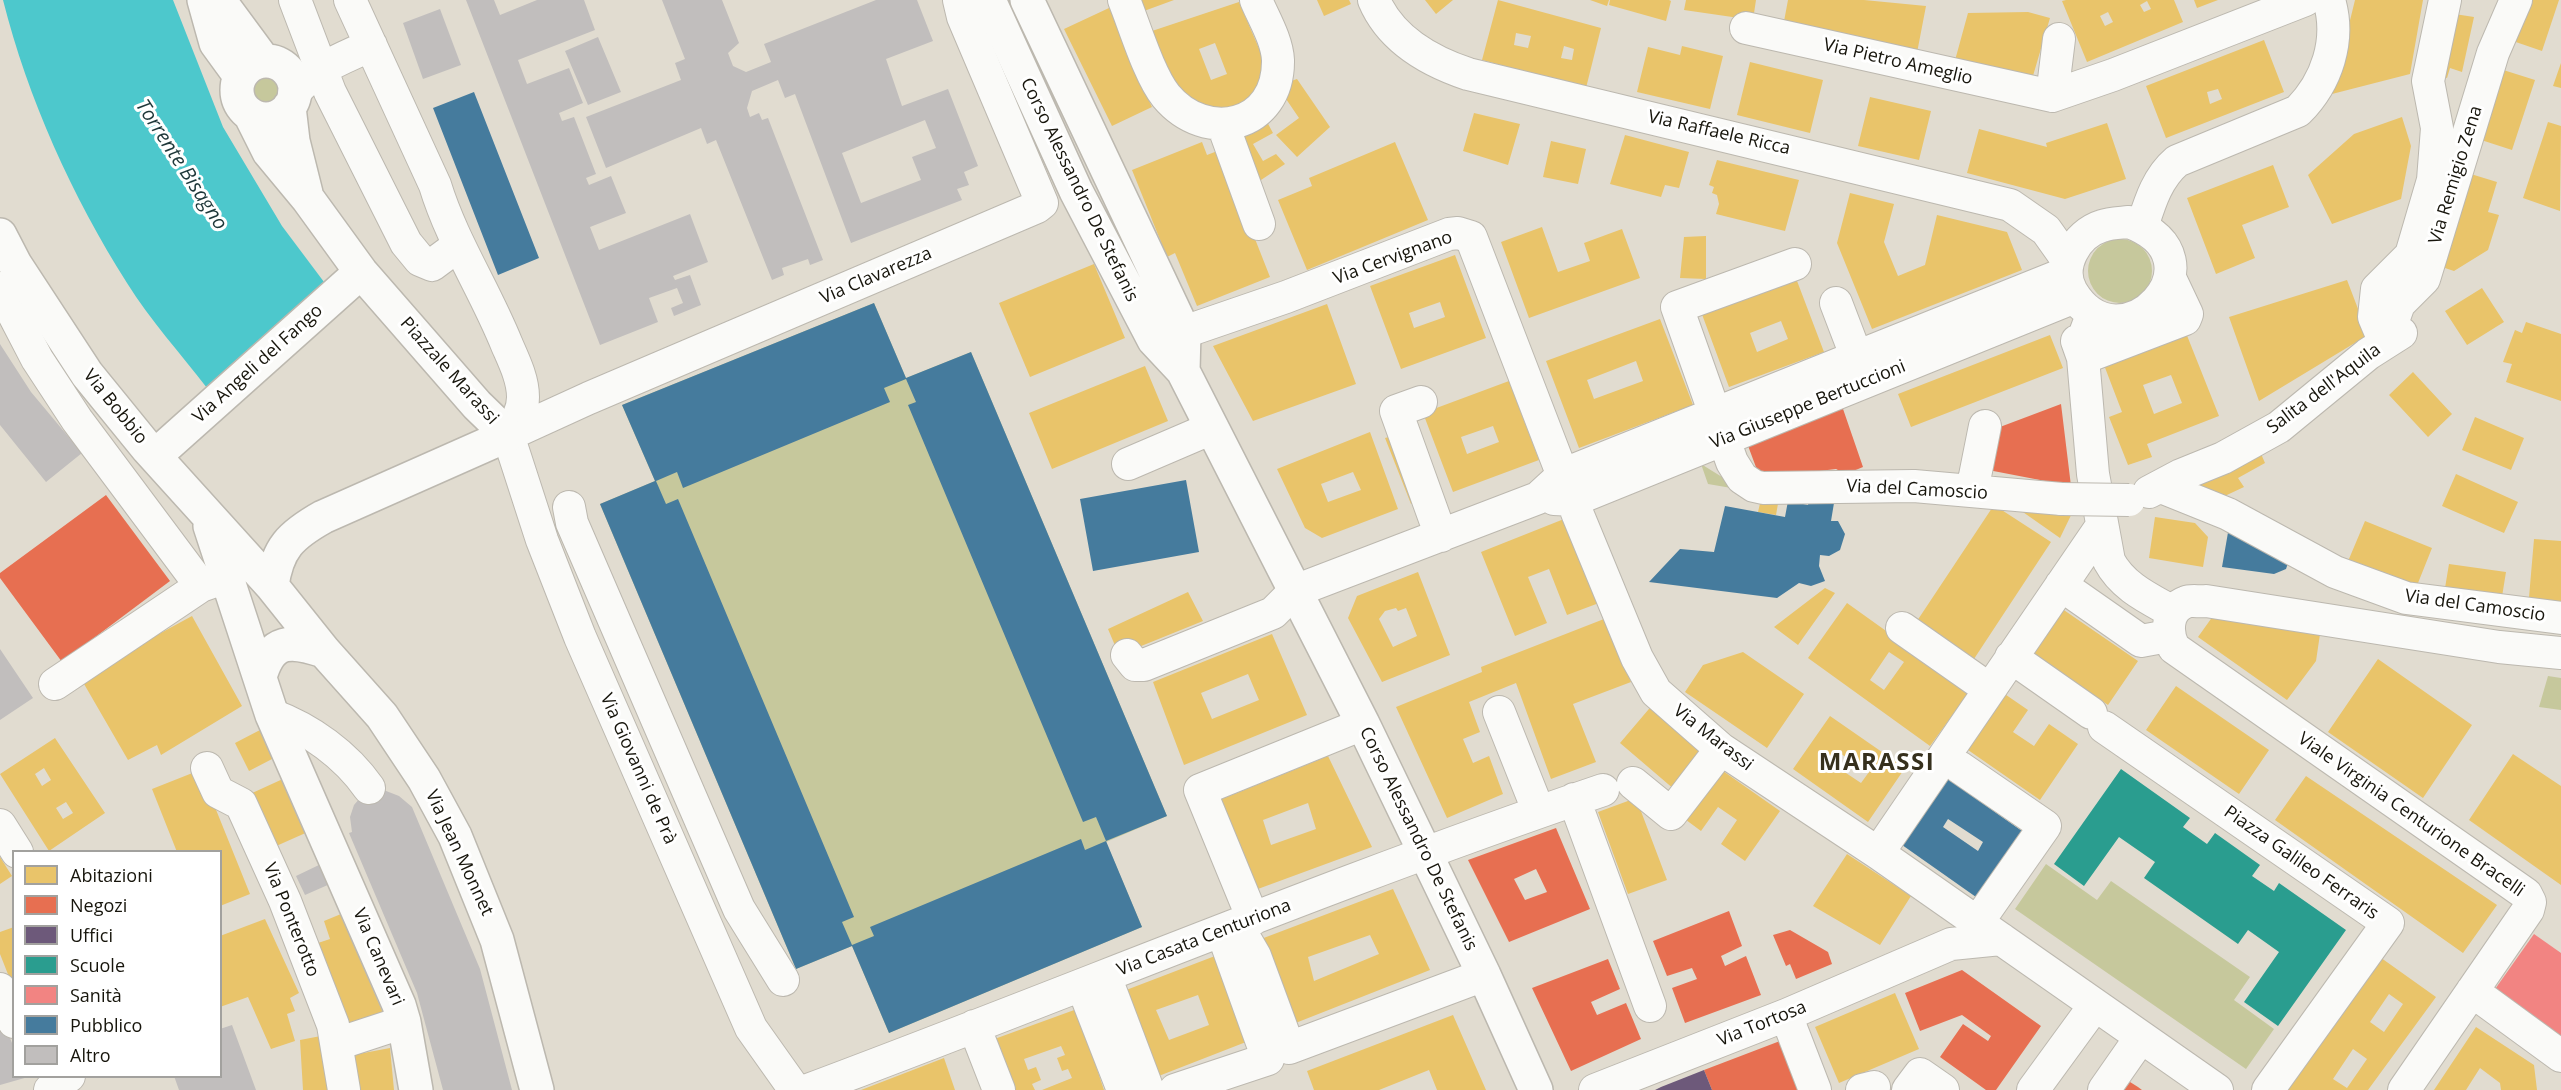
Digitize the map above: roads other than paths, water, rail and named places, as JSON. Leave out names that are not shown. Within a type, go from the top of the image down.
[{"type":"main road","name":"Piazzale Marassi","points":[[204,0],[216,43],[287,78]]},
{"type":"main road","name":"Piazzale Marassi","points":[[219,0],[287,78],[293,141],[308,199]]},
{"type":"main road","name":"Corso Alessandro De Stefanis","points":[[988,0],[1076,191],[1154,340],[1183,371],[1363,724],[1484,975],[1536,1090]]},
{"type":"main road","name":"Corso Alessandro De Stefanis","points":[[1027,0],[1184,332],[1183,371]]},
{"type":"main road","name":"Piazzale Marassi","points":[[287,78],[283,113],[269,119],[250,114],[269,152],[308,199],[362,272],[477,405],[508,435]]},
{"type":"main road","name":"Via Bobbio","points":[[0,235],[5,275],[155,456],[204,510],[214,581],[260,677],[272,715],[323,829]]},
{"type":"main road","name":"Via Angeli del Fango","points":[[155,456],[362,272]]},
{"type":"main road","points":[[272,586],[281,550],[297,532],[322,517],[508,435]]},
{"type":"main road","name":"Via Jean Monnet","points":[[204,510],[382,716],[424,779],[455,836],[497,940],[537,1090]]},
{"type":"main road","points":[[260,677],[265,661],[274,651],[284,645],[300,643],[324,651]]},
{"type":"main road","name":"Via Canevari","points":[[323,829],[404,1022],[416,1090]]},
{"type":"street","name":"Piazzale Marassi","points":[[295,0],[287,78],[420,260],[432,265],[459,245]]},
{"type":"street","name":"Piazzale Marassi","points":[[350,0],[459,245],[494,311],[516,366],[523,389],[521,413],[508,435]]},
{"type":"street","name":"Via Clavarezza","points":[[508,435],[1042,203],[963,17],[959,0]]},
{"type":"street","points":[[1124,0],[1157,82],[1165,95],[1174,104],[1193,116],[1209,123],[1223,125],[1238,123],[1259,110],[1270,96],[1276,78],[1276,47],[1256,0]]},
{"type":"street","name":"Via Raffaele Ricca","points":[[1374,0],[1386,22],[1420,54],[1468,74],[2010,205],[2046,230],[2076,287]]},
{"type":"street","points":[[2059,39],[2052,96],[2113,75],[2305,0]]},
{"type":"street","points":[[2142,227],[2158,184],[2168,169],[2177,161],[2298,111],[2312,97],[2327,69],[2331,54],[2332,11],[2329,0]]},
{"type":"street","points":[[2386,331],[2377,289],[2411,255],[2433,180],[2437,128],[2428,81],[2445,0]]},
{"type":"street","name":"Via Remigio Zena","points":[[2386,331],[2400,304],[2424,279],[2493,53],[2516,0]]},
{"type":"street","name":"Via Pietro Ameglio","points":[[1746,28],[2052,96]]},
{"type":"street","name":"Piazzale Marassi","points":[[287,78],[370,45]]},
{"type":"street","points":[[1223,125],[1259,224]]},
{"type":"street","points":[[2010,205],[2034,207],[2060,215],[2086,233]]},
{"type":"street","points":[[1878,853],[1958,745],[1989,689],[2101,526],[2093,474],[2083,358],[2086,331],[2076,287],[2075,246],[2086,233],[2100,226],[2129,222],[2142,227],[2153,233],[2161,242],[2167,254],[2170,278],[2187,314],[2184,320],[2083,358]]},
{"type":"street","name":"Via Cervignano","points":[[1184,332],[1286,297],[1449,234],[1466,234],[1474,241],[1569,487]]},
{"type":"street","name":"Via Giuseppe Bertuccioni","points":[[1716,441],[1677,307],[1795,264]]},
{"type":"street","name":"Via Bobbio","points":[[5,275],[37,359],[77,420],[214,581]]},
{"type":"street","points":[[2076,287],[2124,319],[2152,308],[2163,296],[2170,278]]},
{"type":"street","name":"Via Giuseppe Bertuccioni","points":[[1295,591],[1569,487],[1716,441],[2032,315],[2076,287]]},
{"type":"street","name":"Via Giuseppe Bertuccioni","points":[[1716,441],[1857,358],[2076,287]]},
{"type":"street","name":"Via Giuseppe Bertuccioni","points":[[1836,303],[1857,358]]},
{"type":"street","points":[[2032,315],[2061,318],[2070,325],[2083,358]]},
{"type":"street","name":"Salita dell'Aquila","points":[[2171,481],[2223,458],[2279,427],[2386,331]]},
{"type":"street","points":[[1421,402],[1396,411],[1441,536]]},
{"type":"street","points":[[1972,491],[1985,426]]},
{"type":"street","points":[[1128,464],[1212,429]]},
{"type":"street","name":"Via Giovanni de Prà","points":[[508,435],[542,540],[580,636],[751,1028],[795,1090]]},
{"type":"street","name":"Via del Camoscio","points":[[1716,441],[1742,478],[1754,486],[1763,488],[1914,486],[2062,499],[2129,500],[2171,481],[2335,572],[2406,598],[2561,618]]},
{"type":"street","name":"Via Marassi","points":[[1569,487],[1582,524],[1646,676],[1656,692],[1721,749],[1943,899]]},
{"type":"street","points":[[2129,500],[2139,504],[2190,511],[2218,525]]},
{"type":"street","points":[[569,507],[572,523],[739,909],[783,980]]},
{"type":"street","name":"Viale Virginia Centurione Bracelli","points":[[2101,526],[2109,561],[2116,574],[2171,624],[2174,648],[2526,894],[2530,902],[2528,910],[2404,1090]]},
{"type":"street","points":[[55,684],[214,581]]},
{"type":"street","points":[[2061,585],[2141,641],[2171,624],[2186,602],[2206,601],[2499,647],[2561,653]]},
{"type":"street","points":[[1127,655],[1135,665],[1144,665],[1273,613],[1295,591]]},
{"type":"street","points":[[1902,628],[1989,689]]},
{"type":"street","name":"Piazza Galileo Ferraris","points":[[2011,657],[2388,924],[2268,1090]]},
{"type":"street","points":[[1499,712],[1538,810]]},
{"type":"street","points":[[272,715],[293,723],[320,741],[355,768],[369,788]]},
{"type":"street","points":[[1363,724],[1200,790],[1202,797],[1190,818],[1237,926],[1255,956],[1289,1048],[1484,975]]},
{"type":"street","points":[[1928,954],[1989,931],[2045,826],[1958,745]]},
{"type":"street","points":[[1633,783],[1671,814],[1721,749]]},
{"type":"street","name":"Via Ponterotto","points":[[207,768],[218,792],[241,804],[285,901],[333,1025],[344,1090]]},
{"type":"street","name":"Via Casata Centuriona","points":[[808,1090],[1538,810],[1588,794],[1650,1006]]},
{"type":"street","points":[[0,825],[16,850]]},
{"type":"street","points":[[1928,954],[1940,925],[1943,899],[2217,1090]]},
{"type":"street","points":[[1175,1090],[1268,1059],[1237,926]]},
{"type":"street","name":"Via Tortosa","points":[[1595,1090],[1796,1021],[1928,954]]},
{"type":"street","points":[[1094,980],[1123,1090]]},
{"type":"street","points":[[1094,980],[1148,1090]]},
{"type":"street","points":[[0,989],[12,1017]]},
{"type":"street","points":[[2472,991],[2561,1056]]},
{"type":"street","points":[[2033,1090],[2095,1005]]},
{"type":"street","points":[[1796,1021],[1815,1090]]},
{"type":"street","points":[[1796,1021],[1834,1090]]},
{"type":"street","points":[[338,1044],[404,1022]]},
{"type":"street","points":[[964,1030],[976,1090]]},
{"type":"street","points":[[964,1030],[999,1090]]},
{"type":"street","points":[[2104,1090],[2141,1037]]},
{"type":"street","points":[[1908,1090],[1920,1074],[1943,1090]]},
{"type":"street","points":[[50,1090],[68,1078]]},
{"type":"water","name":"Torrente Bisagno","points":[[3,0],[173,0],[223,127],[282,226],[324,282],[207,388],[136,297],[88,216],[39,110],[25,74]]},
{"type":"district","name":"MARASSI","points":[[1877,763]]}]
